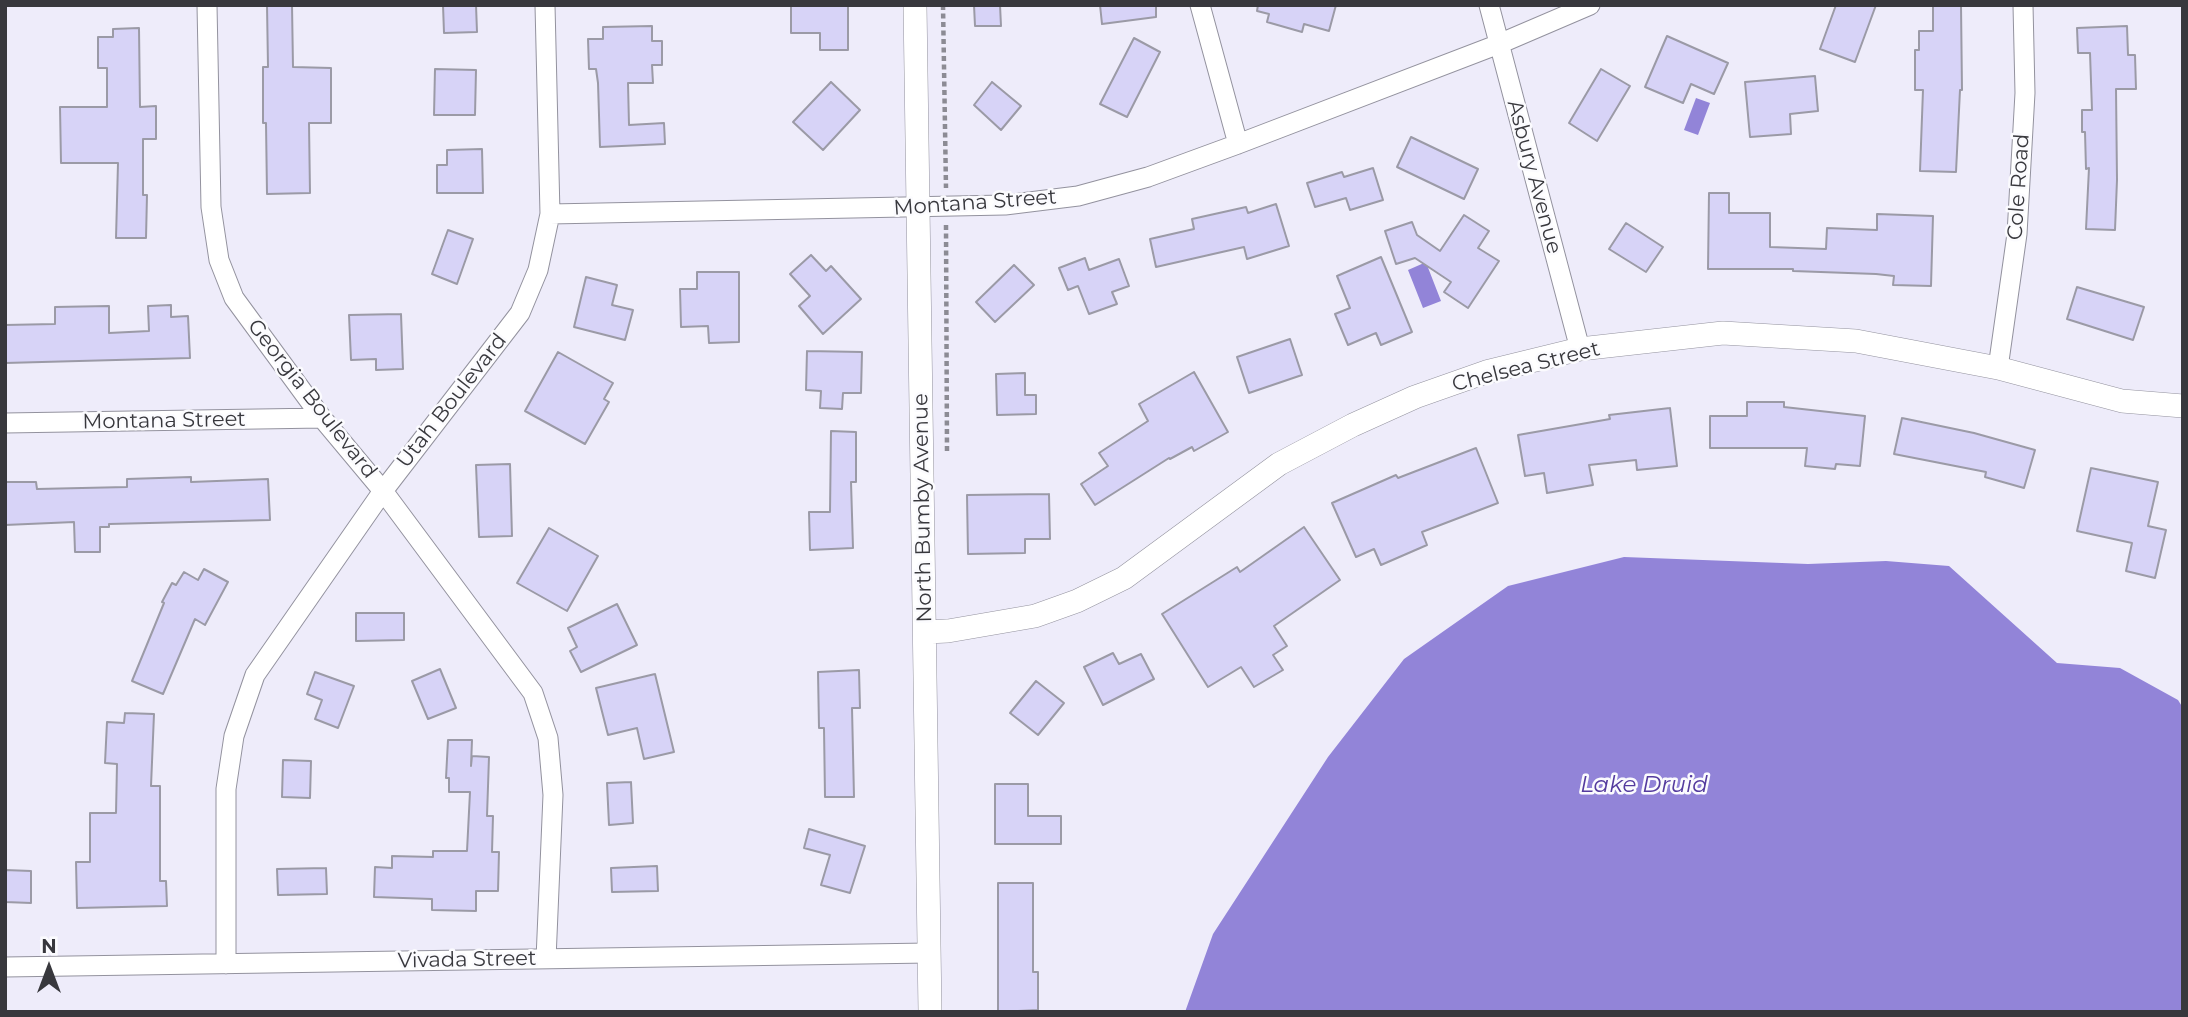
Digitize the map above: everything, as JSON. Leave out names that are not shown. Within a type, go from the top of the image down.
[{"type":"street","name":"Georgia Boulevard","points":[[207,5],[211,207],[219,260],[234,298],[322,418],[383,491],[256,675],[234,736],[226,789],[226,964]]},
{"type":"street","name":"Utah Boulevard","points":[[545,5],[550,214],[538,270],[520,313],[383,491],[533,692],[548,738],[553,795],[546,959]]},
{"type":"street","name":"North Bumby Avenue","points":[[915,5],[930,1012]]},
{"type":"street","points":[[1200,5],[1238,144]]},
{"type":"street","name":"Asbury Avenue","points":[[1489,5],[1580,349]]},
{"type":"street","name":"Montana Street","points":[[550,214],[918,208],[1005,205],[1078,196],[1149,177],[1238,144],[1499,44],[1590,5]]},
{"type":"street","name":"Cole Road","points":[[1998,368],[2017,234],[2025,93],[2023,5]]},
{"type":"street","name":"Chelsea Street","points":[[926,632],[948,631],[1035,616],[1077,601],[1124,578],[1279,464],[1353,425],[1415,397],[1486,372],[1580,349],[1723,333],[1856,341],[1998,368],[2122,401],[2183,406]]},
{"type":"street","name":"Montana Street","points":[[5,423],[322,418]]},
{"type":"street","name":"Vivada Street","points":[[5,967],[929,953]]},
{"type":"path","points":[[943,5],[946,186]]},
{"type":"path","points":[[946,225],[947,455]]},
{"type":"water","points":[[1696,98],[1710,103],[1698,135],[1684,130]]},
{"type":"water","points":[[1424,263],[1441,301],[1423,308],[1408,270]]},
{"type":"water","name":"Lake Druid","points":[[1624,557],[1808,564],[1886,561],[1949,566],[2057,663],[2120,668],[2178,700],[2183,708],[2183,1012],[1185,1012],[1213,934],[1328,757],[1404,659],[1508,586]]},
{"type":"building","points":[[267,5],[292,5],[293,67],[331,68],[331,123],[309,123],[310,193],[267,194],[263,67],[268,67]]},
{"type":"building","points":[[443,5],[476,5],[477,32],[444,33]]},
{"type":"building","points":[[791,5],[848,5],[848,50],[820,50],[820,33],[791,33]]},
{"type":"building","points":[[974,5],[1000,5],[1001,26],[975,26]]},
{"type":"building","points":[[1100,5],[1156,5],[1156,17],[1102,24]]},
{"type":"building","points":[[1258,5],[1336,5],[1329,31],[1304,24],[1302,32],[1267,22],[1269,14],[1257,11]]},
{"type":"building","points":[[1836,5],[1876,5],[1855,62],[1820,49]]},
{"type":"building","points":[[1933,5],[1961,5],[1962,90],[1956,172],[1920,171],[1923,90],[1915,90],[1915,50],[1919,50],[1919,31],[1933,31]]},
{"type":"building","points":[[652,26],[652,41],[662,41],[662,65],[652,65],[653,83],[628,83],[629,125],[664,123],[665,144],[600,147],[598,83],[596,69],[589,69],[588,39],[603,39],[603,27]]},
{"type":"building","points":[[2127,26],[2128,55],[2135,55],[2136,89],[2116,89],[2115,230],[2086,229],[2089,168],[2086,169],[2082,110],[2092,110],[2090,53],[2078,53],[2077,28]]},
{"type":"building","points":[[139,28],[140,107],[156,106],[156,139],[143,139],[143,195],[147,195],[146,238],[116,238],[118,163],[61,163],[60,107],[107,107],[107,68],[98,68],[98,37],[113,37],[113,29]]},
{"type":"building","points":[[1667,36],[1728,63],[1714,94],[1691,84],[1683,103],[1645,87]]},
{"type":"building","points":[[1134,38],[1160,52],[1127,117],[1100,104]]},
{"type":"building","points":[[435,69],[476,70],[475,115],[434,115]]},
{"type":"building","points":[[1601,69],[1630,86],[1597,141],[1569,123]]},
{"type":"building","points":[[1815,76],[1818,111],[1790,114],[1791,134],[1750,137],[1745,82]]},
{"type":"building","points":[[831,82],[860,110],[823,150],[793,122]]},
{"type":"building","points":[[992,82],[1021,106],[1001,130],[974,105]]},
{"type":"building","points":[[1411,137],[1478,169],[1464,199],[1397,167]]},
{"type":"building","points":[[482,149],[483,193],[437,193],[437,165],[447,165],[447,150]]},
{"type":"building","points":[[1373,168],[1383,200],[1350,210],[1346,198],[1315,207],[1307,183],[1342,172],[1344,177]]},
{"type":"building","points":[[1709,193],[1729,193],[1729,213],[1770,213],[1770,247],[1826,249],[1827,228],[1877,230],[1877,214],[1933,216],[1931,286],[1893,285],[1894,276],[1876,274],[1793,269],[1708,269]]},
{"type":"building","points":[[1276,204],[1289,246],[1247,259],[1244,247],[1156,267],[1150,239],[1194,229],[1192,219],[1246,207],[1248,213]]},
{"type":"building","points":[[1464,215],[1489,231],[1478,248],[1499,261],[1468,308],[1444,292],[1451,282],[1415,258],[1396,264],[1385,231],[1412,222],[1417,235],[1440,251]]},
{"type":"building","points":[[1626,223],[1663,247],[1646,272],[1609,249]]},
{"type":"building","points":[[448,230],[473,239],[457,284],[432,274]]},
{"type":"building","points":[[811,255],[826,271],[831,266],[861,299],[823,334],[799,306],[810,296],[790,274]]},
{"type":"building","points":[[1381,257],[1412,332],[1381,345],[1376,333],[1348,345],[1335,314],[1350,308],[1337,276]]},
{"type":"building","points":[[1085,258],[1089,270],[1119,259],[1129,286],[1112,292],[1117,304],[1089,314],[1078,286],[1068,290],[1059,268]]},
{"type":"building","points":[[1014,265],[1034,285],[995,322],[976,302]]},
{"type":"building","points":[[697,272],[739,272],[739,342],[709,343],[708,326],[681,327],[680,289],[697,289]]},
{"type":"building","points":[[586,277],[617,285],[612,305],[633,310],[625,340],[574,327]]},
{"type":"building","points":[[2077,287],[2144,307],[2133,340],[2067,319]]},
{"type":"building","points":[[171,305],[171,317],[188,316],[190,358],[5,363],[5,325],[55,324],[55,307],[109,306],[109,333],[149,331],[148,306]]},
{"type":"building","points":[[401,314],[403,369],[376,370],[376,359],[351,360],[349,315]]},
{"type":"building","points":[[1290,339],[1302,375],[1249,393],[1237,357]]},
{"type":"building","points":[[807,351],[862,352],[861,393],[843,393],[842,409],[820,408],[821,391],[806,390]]},
{"type":"building","points":[[558,352],[613,383],[604,399],[609,402],[585,444],[525,411]]},
{"type":"building","points":[[1194,372],[1228,432],[1194,451],[1192,447],[1169,458],[1095,505],[1081,484],[1108,466],[1099,453],[1148,421],[1139,404]]},
{"type":"building","points":[[1025,373],[1025,395],[1036,395],[1036,414],[997,415],[996,374]]},
{"type":"building","points":[[1747,402],[1784,402],[1784,407],[1865,416],[1860,466],[1836,464],[1835,469],[1805,466],[1807,448],[1710,448],[1710,416],[1747,416]]},
{"type":"building","points":[[1670,408],[1677,466],[1637,470],[1636,460],[1589,465],[1593,485],[1547,493],[1544,473],[1525,476],[1518,435],[1610,419],[1609,415]]},
{"type":"building","points":[[1902,418],[1974,433],[2035,450],[2024,488],[1985,477],[1986,472],[1894,454]]},
{"type":"building","points":[[831,431],[856,432],[856,482],[851,482],[853,548],[810,550],[809,512],[830,512]]},
{"type":"building","points":[[1476,448],[1498,503],[1422,532],[1427,545],[1381,565],[1374,549],[1356,557],[1332,503],[1396,475],[1398,478]]},
{"type":"building","points":[[510,464],[512,536],[479,537],[476,465]]},
{"type":"building","points":[[2091,468],[2158,482],[2148,526],[2166,530],[2155,578],[2126,571],[2132,543],[2077,531]]},
{"type":"building","points":[[191,477],[191,482],[268,479],[270,520],[109,524],[109,527],[100,527],[100,552],[75,552],[74,522],[5,525],[5,482],[36,482],[37,489],[127,487],[127,479]]},
{"type":"building","points":[[1049,494],[1050,539],[1025,539],[1025,553],[968,554],[967,495]]},
{"type":"building","points":[[1304,527],[1340,580],[1274,626],[1287,646],[1273,655],[1283,670],[1254,687],[1241,667],[1208,687],[1162,614],[1237,567],[1240,572]]},
{"type":"building","points":[[549,528],[598,556],[567,611],[517,583]]},
{"type":"building","points":[[204,569],[228,582],[205,625],[195,619],[163,694],[132,681],[172,583],[176,585],[184,572],[198,580]]},
{"type":"building","points":[[617,604],[637,645],[581,672],[570,651],[577,647],[568,628]]},
{"type":"building","points":[[356,613],[404,613],[404,640],[356,641]]},
{"type":"building","points":[[1113,653],[1119,664],[1141,654],[1154,679],[1103,705],[1084,667]]},
{"type":"building","points":[[440,669],[456,708],[428,719],[412,681]]},
{"type":"building","points":[[859,670],[860,708],[852,708],[854,797],[825,797],[824,728],[819,728],[818,672]]},
{"type":"building","points":[[315,672],[354,686],[338,728],[315,719],[322,700],[307,694]]},
{"type":"building","points":[[655,674],[674,752],[644,759],[637,728],[608,735],[596,688]]},
{"type":"building","points":[[1036,681],[1064,703],[1038,735],[1010,713]]},
{"type":"building","points":[[125,713],[154,714],[151,786],[160,786],[160,881],[166,881],[167,906],[77,908],[76,862],[90,862],[90,813],[116,813],[117,764],[105,763],[107,722],[124,723]]},
{"type":"building","points":[[448,740],[472,740],[471,766],[472,756],[489,757],[487,816],[493,816],[492,852],[499,852],[498,891],[476,891],[476,911],[432,910],[432,899],[374,897],[375,867],[392,868],[392,856],[433,857],[433,851],[467,851],[470,792],[449,792],[449,778],[446,778]]},
{"type":"building","points":[[283,760],[311,761],[310,798],[282,797]]},
{"type":"building","points":[[631,782],[633,823],[609,825],[607,783]]},
{"type":"building","points":[[995,784],[1028,784],[1028,816],[1061,816],[1061,844],[995,844]]},
{"type":"building","points":[[809,829],[865,846],[850,893],[821,885],[830,855],[804,848]]},
{"type":"building","points":[[657,866],[658,891],[612,892],[611,868]]},
{"type":"building","points":[[326,868],[327,894],[278,895],[277,869]]},
{"type":"building","points":[[5,870],[31,871],[31,903],[5,902]]},
{"type":"building","points":[[998,883],[1033,883],[1033,972],[1038,972],[1038,1010],[998,1012]]}]
